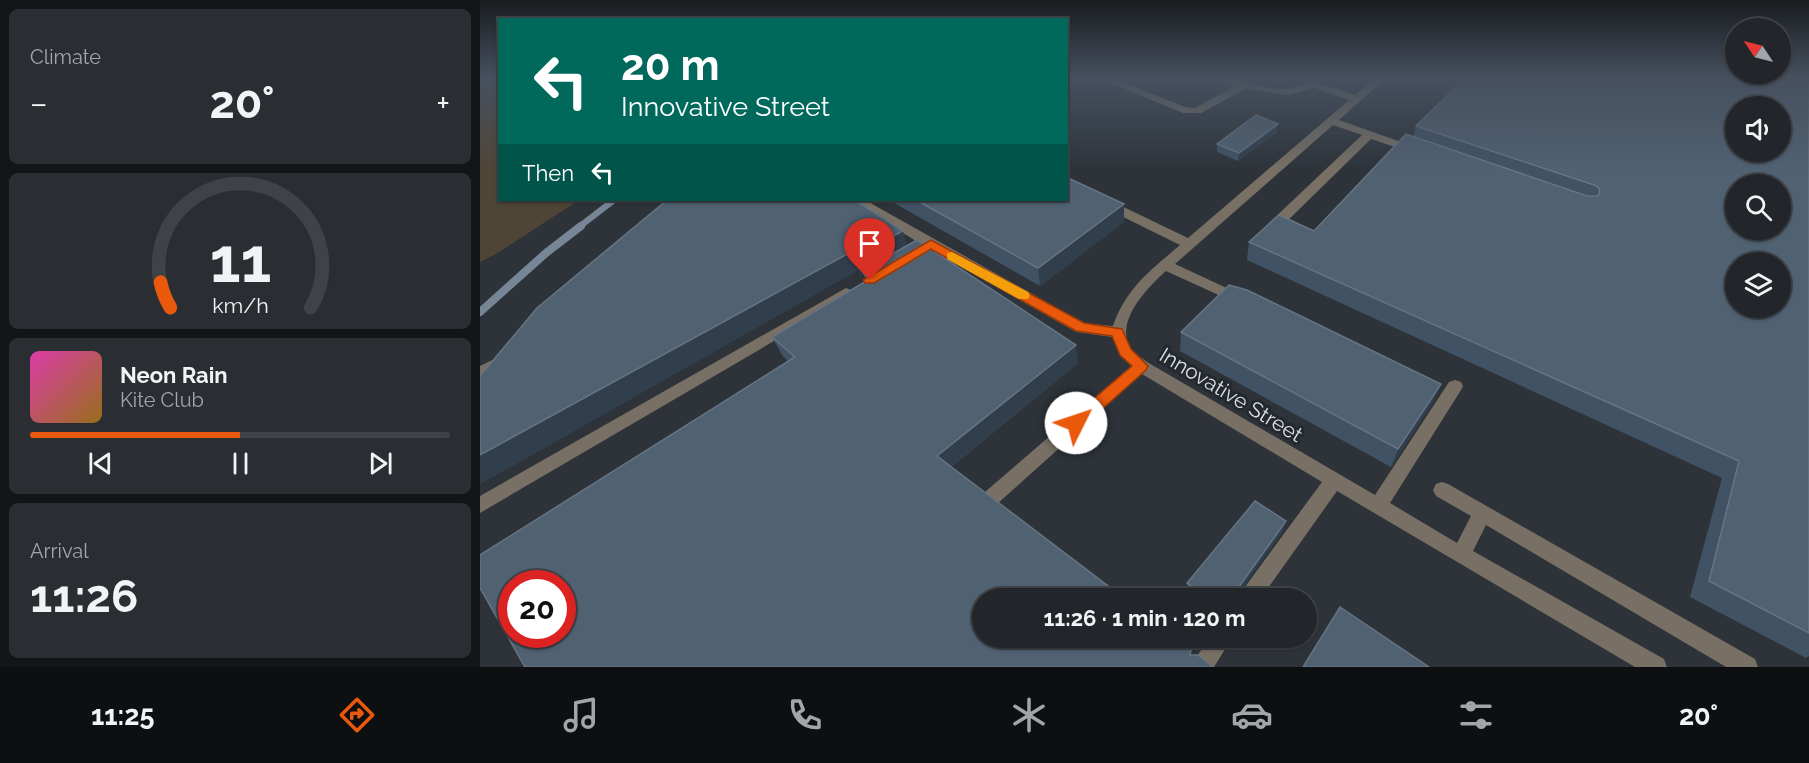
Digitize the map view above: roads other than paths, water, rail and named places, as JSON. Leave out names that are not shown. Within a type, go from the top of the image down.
[{"type":"street","points":[[1181,109],[1197,111],[1200,109]]},
{"type":"street","points":[[859,201],[1081,328],[1118,332],[1132,299],[1143,284],[1345,109]]},
{"type":"street","points":[[1332,121],[1426,154]]},
{"type":"street","points":[[1273,227],[1370,134]]},
{"type":"street","points":[[1097,199],[1189,244]]},
{"type":"street","points":[[890,268],[931,244]]},
{"type":"street","points":[[1165,265],[1210,288],[1245,302]]},
{"type":"street","points":[[480,504],[860,286]]},
{"type":"street","name":"Innovative Street","points":[[1118,332],[1125,352],[1141,366],[1651,666]]},
{"type":"street","points":[[483,371],[515,351]]},
{"type":"street","points":[[991,498],[1141,366]]},
{"type":"street","points":[[1378,506],[1455,386]]},
{"type":"street","points":[[1256,588],[1334,480]]},
{"type":"street","points":[[1442,490],[1747,667]]},
{"type":"street","points":[[1461,555],[1482,513]]},
{"type":"street","points":[[1201,667],[1215,648]]},
{"type":"waterway","points":[[579,227],[613,201]]},
{"type":"waterway","points":[[480,312],[546,253],[581,226]]}]
